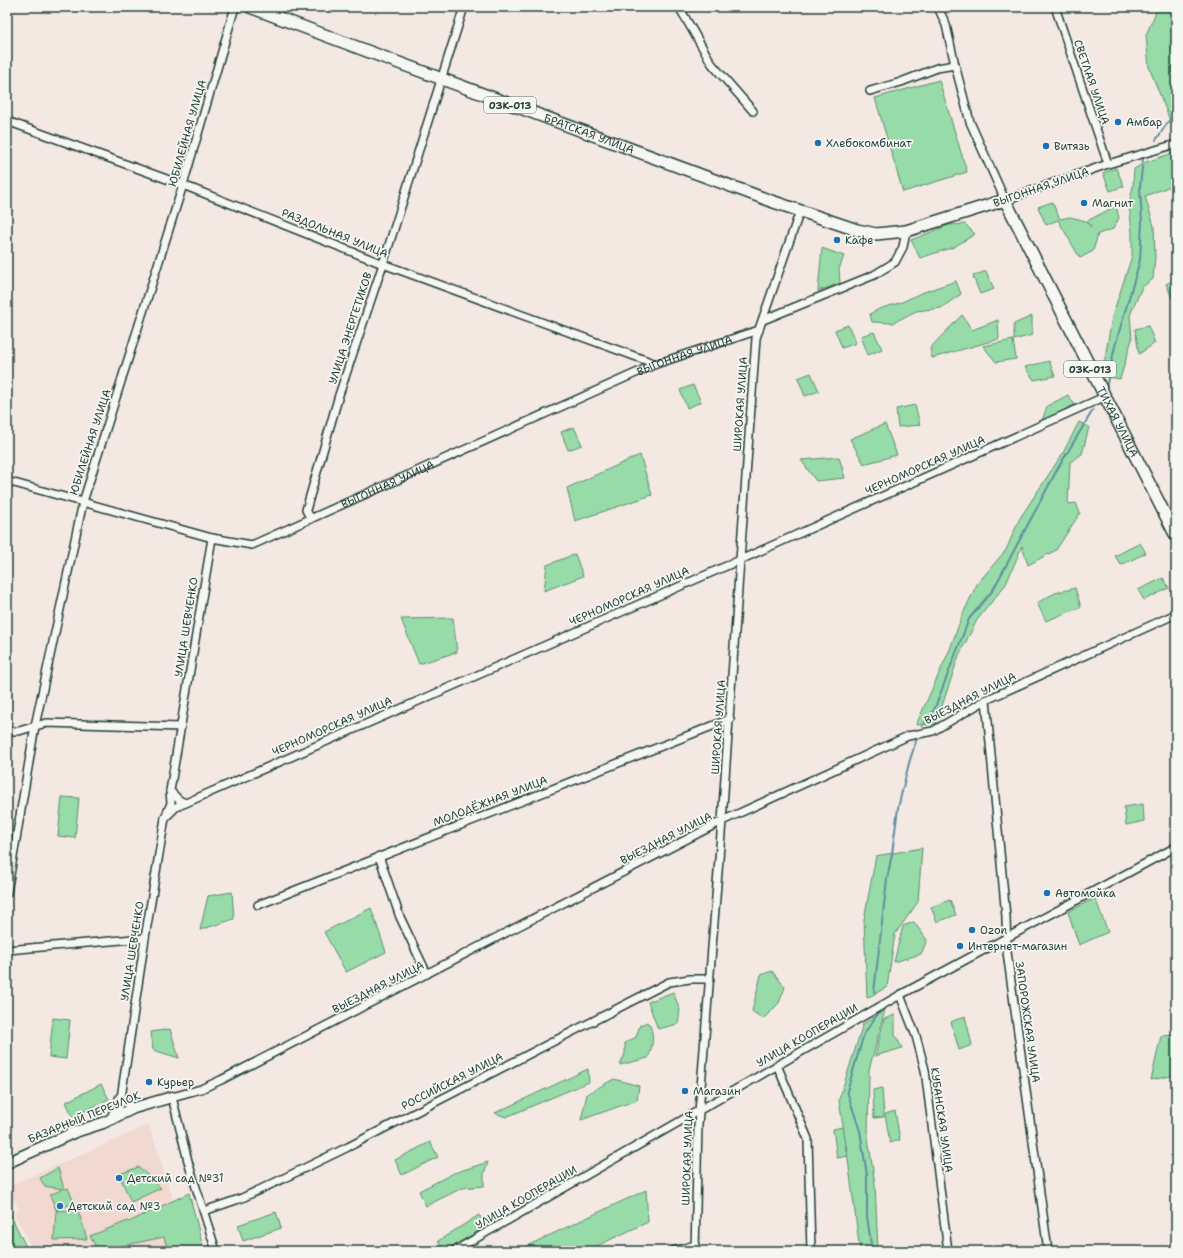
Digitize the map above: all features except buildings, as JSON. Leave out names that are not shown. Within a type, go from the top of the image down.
[{"type":"main road","name":"БРАТСКАЯ УЛИЦА","points":[[250,7],[771,201]]},
{"type":"main road","name":"ВЫГОННАЯ УЛИЦА","points":[[771,201],[857,230],[876,234],[906,231],[1005,200]]},
{"type":"main road","name":"ТИХАЯ УЛИЦА","points":[[1005,200],[1176,536]]},
{"type":"street","name":"ЮБИЛЕЙНАЯ УЛИЦА","points":[[7,892],[34,726],[83,502],[184,185],[235,7]]},
{"type":"street","name":"УЛИЦА ЭНЕРГЕТИКОВ","points":[[311,519],[306,510],[339,395],[383,264],[464,7]]},
{"type":"street","points":[[679,7],[712,64],[753,111]]},
{"type":"street","points":[[938,7],[946,25],[954,64],[970,122],[1005,200]]},
{"type":"street","name":"СВЕТЛАЯ УЛИЦА","points":[[1055,7],[1108,164]]},
{"type":"street","points":[[870,91],[901,82],[937,68],[954,64]]},
{"type":"street","name":"РАЗДОЛЬНАЯ УЛИЦА","points":[[7,121],[184,185],[383,264],[656,364]]},
{"type":"street","name":"ВЫГОННАЯ УЛИЦА","points":[[1005,200],[1108,164],[1176,144]]},
{"type":"street","name":"ШИРОКАЯ УЛИЦА","points":[[696,1248],[699,1109],[730,719],[756,338],[800,211]]},
{"type":"street","points":[[762,320],[874,275],[896,262],[904,248],[906,231]]},
{"type":"street","name":"ВЫГОННАЯ УЛИЦА","points":[[7,481],[212,538],[252,545],[656,364],[759,330]]},
{"type":"street","name":"ЧЕРНОМОРСКАЯ УЛИЦА","points":[[165,818],[176,807],[740,560],[1104,397]]},
{"type":"street","name":"УЛИЦА ШЕВЧЕНКО","points":[[121,1098],[165,818],[171,803],[170,791],[212,538]]},
{"type":"street","name":"ВЫЕЗДНАЯ УЛИЦА","points":[[172,1097],[201,1089],[221,1080],[722,821],[908,736],[933,731],[986,700],[1176,614]]},
{"type":"street","name":"ЗАПОРОЖСКАЯ УЛИЦА","points":[[986,700],[1008,937],[1007,952],[1048,1251]]},
{"type":"street","name":"МОЛОДЁЖНАЯ УЛИЦА","points":[[258,905],[379,856],[730,719]]},
{"type":"street","points":[[7,731],[19,731],[46,723],[181,726]]},
{"type":"street","points":[[170,791],[179,800],[185,803]]},
{"type":"street","name":"УЛИЦА КООПЕРАЦИИ","points":[[454,1251],[900,995],[1176,847]]},
{"type":"street","points":[[379,856],[400,917],[427,974]]},
{"type":"street","points":[[7,950],[145,938]]},
{"type":"street","name":"РОССИЙСКАЯ УЛИЦА","points":[[204,1211],[242,1198],[320,1161],[669,982],[690,979],[710,979]]},
{"type":"street","name":"КУБАНСКАЯ УЛИЦА","points":[[900,995],[916,1036],[925,1070],[948,1251]]},
{"type":"street","points":[[777,1065],[808,1139],[811,1251]]},
{"type":"street","points":[[172,1097],[189,1165],[216,1251]]},
{"type":"street","name":"БАЗАРНЫЙ ПЕРЕУЛОК","points":[[7,1163],[75,1132],[103,1123],[134,1108],[172,1097]]},
{"type":"street","points":[[112,1119],[121,1098],[128,1105],[134,1108]]},
{"type":"street","points":[[672,1251],[696,1248]]},
{"type":"shaded area","points":[[149,1125],[184,1233],[204,1251],[33,1251],[14,1212],[19,1210],[14,1199],[7,1202],[7,1187]]},
{"type":"green space","points":[[1158,7],[1176,7],[1176,120],[1171,123],[1149,67],[1146,35]]},
{"type":"green space","points":[[939,80],[967,172],[903,192],[875,98]]},
{"type":"green space","points":[[1173,153],[1171,186],[1145,196],[1154,226],[1155,257],[1153,279],[1142,287],[1130,315],[1132,339],[1120,379],[1102,376],[1112,317],[1132,256],[1132,232],[1129,204],[1133,186],[1134,169],[1146,162]]},
{"type":"green space","points":[[1116,168],[1124,186],[1110,191],[1103,173]]},
{"type":"green space","points":[[1052,202],[1060,219],[1070,217],[1086,221],[1091,227],[1087,221],[1116,206],[1119,218],[1113,229],[1098,234],[1093,251],[1080,258],[1058,220],[1046,225],[1038,207]]},
{"type":"green space","points":[[965,224],[975,234],[954,247],[920,258],[911,240],[949,225]]},
{"type":"green space","points":[[822,248],[844,256],[839,269],[840,283],[818,291]]},
{"type":"green space","points":[[986,271],[994,289],[980,294],[973,276]]},
{"type":"green space","points":[[1176,279],[1176,301],[1174,302],[1166,284]]},
{"type":"green space","points":[[956,281],[961,294],[941,308],[916,311],[893,323],[872,322],[870,314],[879,309],[902,302],[921,293]]},
{"type":"green space","points":[[962,315],[972,330],[998,320],[999,339],[932,358],[930,348]]},
{"type":"green space","points":[[1032,316],[1032,335],[1014,340],[1014,324]]},
{"type":"green space","points":[[848,325],[856,343],[842,348],[835,330]]},
{"type":"green space","points":[[1148,326],[1155,343],[1139,354],[1135,329]]},
{"type":"green space","points":[[874,332],[882,349],[868,355],[861,336]]},
{"type":"green space","points":[[1013,340],[1016,359],[996,362],[983,346]]},
{"type":"green space","points":[[1049,361],[1055,376],[1034,380],[1025,367]]},
{"type":"green space","points":[[811,373],[819,391],[805,396],[798,378]]},
{"type":"green space","points":[[693,385],[701,402],[687,408],[680,390]]},
{"type":"green space","points":[[1068,395],[1075,405],[1042,421],[1047,406]]},
{"type":"green space","points":[[915,405],[920,425],[898,427],[896,409]]},
{"type":"green space","points":[[1079,422],[1089,427],[1082,454],[1070,462],[1068,504],[1076,503],[1080,513],[1056,550],[1028,565],[1022,546],[1006,584],[977,620],[959,655],[936,724],[916,725],[977,584],[1006,550],[1020,518],[1063,453]]},
{"type":"green space","points":[[885,424],[897,455],[864,464],[850,439]]},
{"type":"green space","points":[[574,427],[582,445],[568,450],[561,432]]},
{"type":"green space","points":[[640,455],[652,495],[575,521],[567,488]]},
{"type":"green space","points":[[839,457],[845,478],[816,481],[801,460]]},
{"type":"green space","points":[[1140,543],[1146,553],[1121,565],[1115,556]]},
{"type":"green space","points":[[575,554],[583,576],[544,591],[547,565]]},
{"type":"green space","points":[[1163,578],[1169,588],[1144,600],[1138,590]]},
{"type":"green space","points":[[1075,588],[1081,607],[1046,621],[1037,603],[1055,593]]},
{"type":"green space","points":[[453,618],[457,652],[419,664],[401,619]]},
{"type":"green space","points":[[62,797],[79,798],[75,838],[58,836]]},
{"type":"green space","points":[[1143,804],[1144,821],[1126,825],[1124,807]]},
{"type":"green space","points":[[922,848],[918,902],[895,934],[887,987],[867,998],[864,919],[876,856]]},
{"type":"green space","points":[[232,892],[234,919],[200,930],[208,896]]},
{"type":"green space","points":[[1095,898],[1108,932],[1079,945],[1068,912]]},
{"type":"green space","points":[[950,900],[956,915],[937,922],[931,907]]},
{"type":"green space","points":[[371,908],[386,952],[346,972],[324,932]]},
{"type":"green space","points":[[914,922],[927,940],[921,954],[894,962],[903,926]]},
{"type":"green space","points":[[772,971],[785,987],[779,1003],[763,1019],[752,1011],[761,975]]},
{"type":"green space","points":[[673,992],[680,1010],[678,1024],[658,1029],[648,1002]]},
{"type":"green space","points":[[885,1010],[869,1070],[868,1138],[875,1184],[878,1251],[860,1251],[839,1100],[863,1024]]},
{"type":"green space","points":[[895,1015],[895,1035],[902,1048],[875,1056],[884,1019]]},
{"type":"green space","points":[[965,1016],[972,1045],[959,1050],[951,1022]]},
{"type":"green space","points":[[53,1018],[70,1020],[66,1059],[49,1057]]},
{"type":"green space","points":[[648,1022],[652,1031],[652,1040],[648,1058],[620,1065],[625,1054],[625,1043],[636,1037],[640,1025]]},
{"type":"green space","points":[[170,1029],[179,1058],[153,1050],[151,1032]]},
{"type":"green space","points":[[1176,1035],[1176,1075],[1151,1080],[1161,1036]]},
{"type":"green space","points":[[588,1069],[589,1082],[506,1117],[495,1113]]},
{"type":"green space","points":[[614,1079],[639,1086],[637,1100],[581,1120],[587,1094]]},
{"type":"green space","points":[[101,1084],[109,1099],[73,1117],[66,1102]]},
{"type":"green space","points":[[882,1088],[884,1117],[874,1118],[873,1090]]},
{"type":"green space","points":[[895,1111],[900,1140],[890,1143],[885,1114]]},
{"type":"green space","points":[[842,1127],[847,1156],[837,1158],[833,1129]]},
{"type":"green space","points":[[430,1142],[438,1157],[402,1175],[395,1160]]},
{"type":"green space","points":[[488,1162],[484,1174],[484,1186],[462,1188],[426,1206],[419,1191],[454,1173]]},
{"type":"green space","points":[[139,1167],[161,1188],[131,1202],[119,1174]]},
{"type":"green space","points":[[58,1168],[64,1189],[68,1188],[74,1203],[56,1210],[50,1195],[63,1189],[44,1186],[40,1178]]},
{"type":"green space","points":[[646,1190],[648,1222],[586,1251],[516,1251]]},
{"type":"green space","points":[[189,1193],[204,1251],[168,1251],[164,1237],[98,1251],[90,1236],[128,1221],[129,1222]]},
{"type":"green space","points":[[78,1210],[87,1239],[54,1240],[56,1211]]},
{"type":"green space","points":[[276,1212],[281,1228],[243,1241],[238,1225]]},
{"type":"green space","points":[[479,1215],[487,1226],[444,1251],[438,1241]]},
{"type":"green space","points":[[11,1216],[28,1251],[7,1251],[7,1217]]},
{"type":"waterway","points":[[1156,140],[1176,110]]},
{"type":"waterway","points":[[1106,388],[1115,346],[1140,260],[1142,223],[1140,187],[1143,158]]},
{"type":"waterway","points":[[922,726],[934,710],[969,619],[993,590],[1058,468],[1093,410]]},
{"type":"waterway","points":[[874,992],[887,879],[898,808],[917,738]]},
{"type":"waterway","points":[[872,1251],[867,1216],[867,1175],[860,1131],[847,1091],[864,1034],[879,1012]]},
{"type":"place","name":"Амбар","points":[[1118,122]]},
{"type":"place","name":"Хлебокомбинат","points":[[818,143]]},
{"type":"place","name":"Витязь","points":[[1046,146]]},
{"type":"place","name":"Магнит","points":[[1084,203]]},
{"type":"place","name":"Кафе","points":[[837,240]]},
{"type":"place","name":"Автомойка","points":[[1047,893]]},
{"type":"place","name":"Ozon","points":[[972,930]]},
{"type":"place","name":"Интернет-магазин","points":[[960,946]]},
{"type":"place","name":"Курьер","points":[[149,1082]]},
{"type":"place","name":"Магазин","points":[[685,1091]]},
{"type":"place","name":"Детский сад №31","points":[[119,1178]]},
{"type":"place","name":"Детский сад №3","points":[[60,1206]]}]
